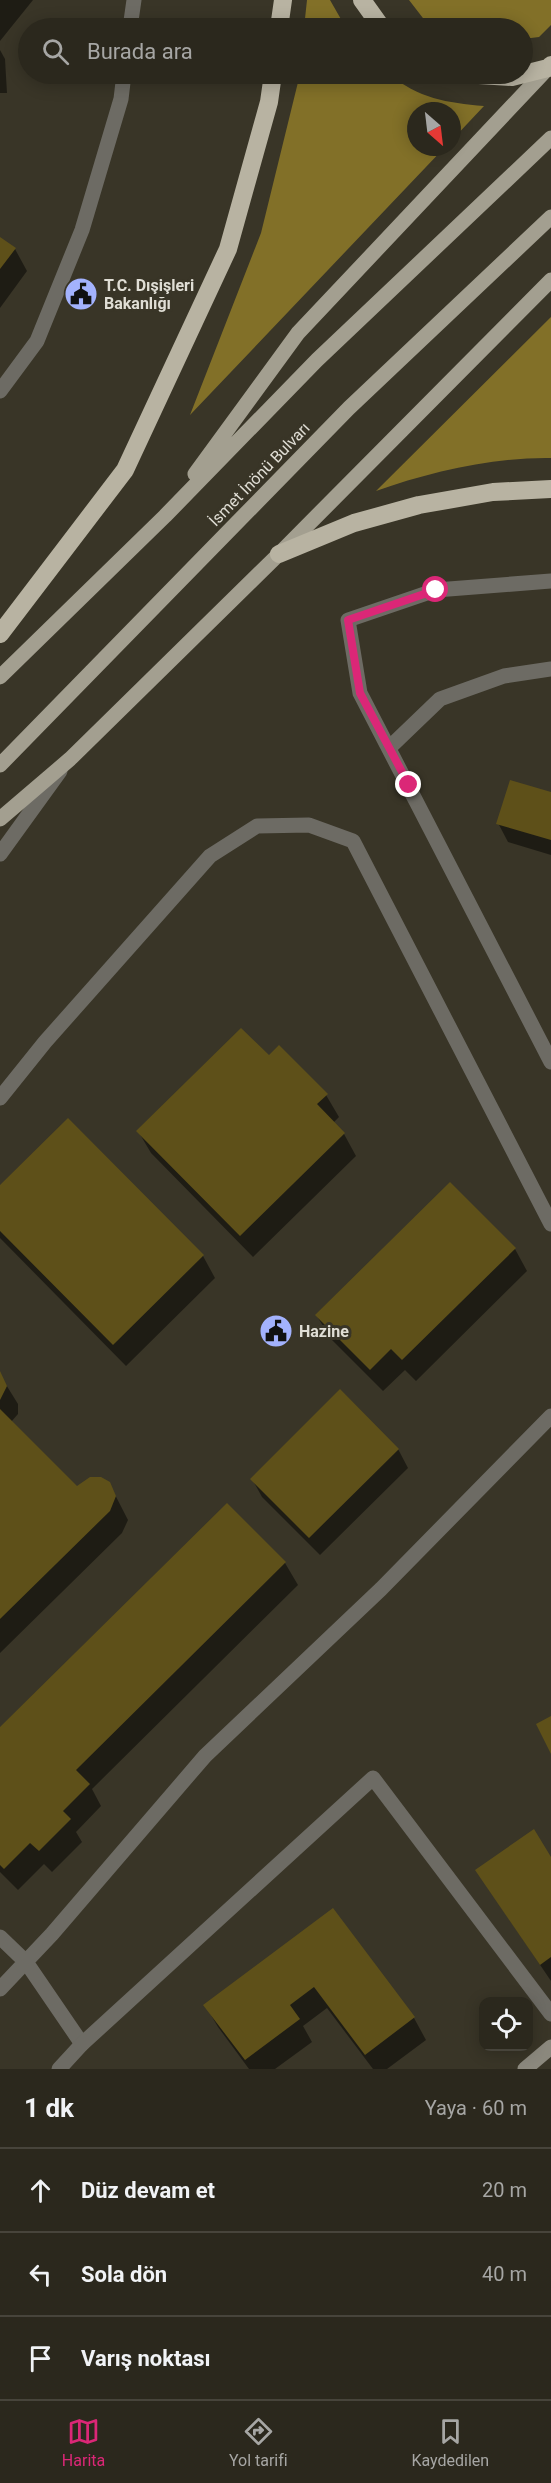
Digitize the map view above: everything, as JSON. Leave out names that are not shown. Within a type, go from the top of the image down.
[{"type":"highway","points":[[280,18],[283,0]]},
{"type":"highway","points":[[362,0],[375,18]]},
{"type":"highway","points":[[533,71],[549,66]]},
{"type":"highway","points":[[0,634],[124,470],[228,249],[269,102],[272,84]]},
{"type":"highway","points":[[279,554],[354,523],[419,505],[493,492],[551,489]]},
{"type":"main road","points":[[533,83],[549,66]]},
{"type":"main road","points":[[165,516],[298,333],[532,84]]},
{"type":"main road","points":[[0,677],[165,516],[317,360],[551,138]]},
{"type":"main road","name":"İsmet İnönü Bulvarı","points":[[0,765],[349,408],[551,217]]},
{"type":"main road","points":[[0,819],[70,759],[279,554],[551,280]]},
{"type":"main road","points":[[525,2069],[551,2047]]},
{"type":"street","points":[[131,18],[134,0]]},
{"type":"street","points":[[0,391],[37,341],[82,230],[121,99],[123,84]]},
{"type":"street","points":[[551,581],[436,590],[348,620],[360,693],[551,1062]]},
{"type":"street","points":[[389,748],[440,699],[504,676],[551,669]]},
{"type":"street","points":[[0,854],[70,759]]},
{"type":"street","points":[[0,1098],[45,1042],[210,856],[257,826],[309,825],[352,841],[551,1224]]},
{"type":"street","points":[[0,1989],[205,1756],[381,1589],[551,1416]]},
{"type":"street","points":[[59,2069],[82,2044],[374,1778],[551,2014]]},
{"type":"street","points":[[0,1937],[26,1962],[82,2044]]},
{"type":"shaded area","points":[[307,0],[330,0],[340,18],[305,18]]},
{"type":"shaded area","points":[[409,0],[551,0],[551,25],[539,37],[533,38],[533,18],[423,18]]},
{"type":"shaded area","points":[[298,84],[403,84],[422,94],[453,102],[407,102],[407,156],[436,156],[190,415],[261,233]]},
{"type":"shaded area","points":[[461,103],[484,106],[461,130]]},
{"type":"shaded area","points":[[551,317],[551,458],[507,460],[462,467],[376,491]]},
{"type":"building","points":[[0,237],[16,248],[0,269]]},
{"type":"building","points":[[510,780],[551,792],[551,840],[496,824]]},
{"type":"building","points":[[241,1028],[269,1055],[279,1045],[328,1094],[317,1104],[345,1133],[240,1236],[136,1131]]},
{"type":"building","points":[[68,1118],[204,1255],[113,1345],[0,1231],[0,1185]]},
{"type":"building","points":[[450,1182],[516,1248],[402,1360],[391,1349],[370,1370],[315,1315]]},
{"type":"building","points":[[0,1371],[7,1386],[0,1400]]},
{"type":"building","points":[[340,1389],[399,1449],[309,1538],[250,1479]]},
{"type":"building","points":[[0,1409],[77,1486],[90,1477],[101,1477],[110,1482],[116,1496],[110,1511],[0,1619]]},
{"type":"building","points":[[227,1503],[286,1562],[76,1770],[90,1784],[63,1811],[71,1819],[39,1851],[30,1843],[4,1869],[0,1865],[0,1727]]},
{"type":"building","points":[[551,1716],[551,1754],[536,1724]]},
{"type":"building","points":[[534,1829],[551,1857],[551,1957],[540,1965],[475,1870]]},
{"type":"building","points":[[333,1908],[415,2017],[365,2055],[314,1987],[290,2005],[300,2019],[245,2060],[203,2005]]},
{"type":"place","name":"T.C. Dışişleri Bakanlığı","points":[[81,294]]},
{"type":"place","name":"Hazine","points":[[276,1331]]},
{"type":"route","points":[[409,785],[360,693],[348,620],[436,590]]}]
